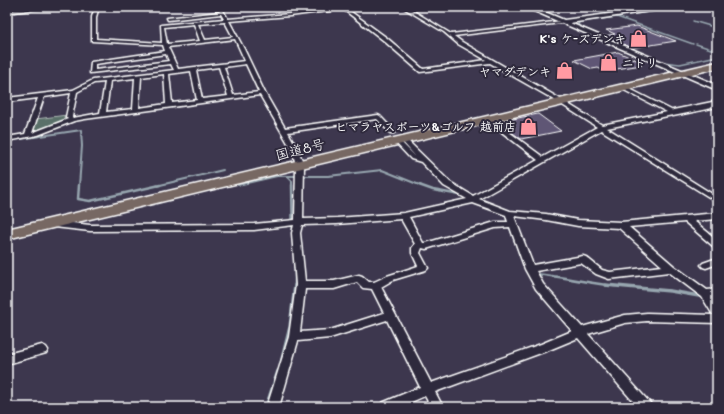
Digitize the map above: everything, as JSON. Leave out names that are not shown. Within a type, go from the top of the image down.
[{"type":"highway","name":"国道8号","points":[[7,234],[300,161],[488,119],[558,100],[622,87],[717,60]]},
{"type":"highway","name":"国道8号","points":[[7,228],[300,161],[678,71],[717,64]]},
{"type":"street","points":[[15,8],[22,7]]},
{"type":"street","points":[[7,12],[51,7]]},
{"type":"street","points":[[98,7],[94,17],[94,40],[164,45],[236,38]]},
{"type":"street","points":[[219,7],[248,62],[262,94],[285,130],[300,161],[298,222],[296,233],[301,285],[294,337],[273,407]]},
{"type":"street","points":[[177,72],[164,45],[162,26],[354,7]]},
{"type":"street","points":[[404,7],[456,40],[558,100],[717,200]]},
{"type":"street","points":[[528,7],[717,88]]},
{"type":"street","points":[[450,35],[673,7]]},
{"type":"street","points":[[343,8],[385,39],[422,71],[492,61]]},
{"type":"street","points":[[168,19],[222,13]]},
{"type":"street","points":[[196,23],[203,42]]},
{"type":"street","points":[[168,52],[93,63],[92,72],[172,62]]},
{"type":"street","points":[[7,100],[74,91],[94,82],[248,62]]},
{"type":"street","points":[[221,66],[231,97]]},
{"type":"street","points":[[193,69],[200,101]]},
{"type":"street","points":[[166,73],[169,105]]},
{"type":"street","points":[[136,110],[138,77]]},
{"type":"street","points":[[103,115],[108,80]]},
{"type":"street","points":[[622,87],[673,113]]},
{"type":"street","points":[[72,120],[69,117],[74,91]]},
{"type":"street","points":[[7,139],[36,134],[72,120],[169,105],[262,94]]},
{"type":"street","points":[[28,136],[40,96]]},
{"type":"street","points":[[52,224],[90,228],[254,227],[298,222],[404,216],[474,200],[601,127],[717,104]]},
{"type":"street","points":[[285,130],[378,117],[447,184],[474,200],[510,213],[546,217],[578,223],[621,225],[688,220],[717,216]]},
{"type":"street","points":[[488,119],[543,160]]},
{"type":"street","points":[[510,213],[512,224],[530,269],[539,286],[646,407]]},
{"type":"street","points":[[404,216],[420,244],[426,246],[496,225],[512,224]]},
{"type":"street","points":[[688,220],[717,245]]},
{"type":"street","points":[[621,225],[671,268],[705,294],[717,312]]},
{"type":"street","points":[[301,285],[334,285],[359,278],[366,285],[375,286],[390,278],[423,268],[416,253],[416,248],[420,244]]},
{"type":"street","points":[[530,269],[583,259],[599,272],[609,276],[671,268]]},
{"type":"street","points":[[706,265],[717,261]]},
{"type":"street","points":[[375,286],[437,407]]},
{"type":"street","points":[[705,294],[717,293]]},
{"type":"street","points":[[294,337],[330,334],[391,315]]},
{"type":"street","points":[[386,407],[428,389],[545,347],[581,332],[637,317],[717,319]]},
{"type":"street","points":[[7,359],[42,350]]},
{"type":"green space","points":[[67,115],[64,116],[65,121],[36,132],[32,132],[36,119]]},
{"type":"building","name":"K's ケ-ズデンキ","points":[[637,26],[676,41],[632,48],[604,36],[615,34],[606,30]]},
{"type":"building","name":"ニトリ","points":[[618,52],[643,63],[640,64],[642,65],[604,71],[598,68],[592,69],[574,60]]},
{"type":"building","name":"ヒマラヤスポーツ&ゴルフ 越前店","points":[[538,114],[561,131],[521,139],[498,122]]},
{"type":"waterway","points":[[590,7],[609,14]]},
{"type":"waterway","points":[[620,16],[687,7]]},
{"type":"waterway","points":[[710,7],[717,9]]},
{"type":"waterway","points":[[693,44],[617,17],[579,22],[578,26],[663,62],[680,64],[717,56]]},
{"type":"waterway","points":[[693,21],[717,28]]},
{"type":"waterway","points":[[696,44],[717,51]]},
{"type":"waterway","points":[[7,141],[81,130],[82,146],[79,186]]},
{"type":"waterway","points":[[156,186],[223,170]]},
{"type":"waterway","points":[[287,176],[328,176],[382,170],[422,186]]},
{"type":"waterway","points":[[238,185],[277,176],[287,176]]},
{"type":"waterway","points":[[287,176],[292,181],[292,185]]},
{"type":"waterway","points":[[79,185],[78,199],[90,201],[160,185]]},
{"type":"waterway","points":[[292,185],[293,242]]},
{"type":"waterway","points":[[419,185],[433,190],[460,195]]},
{"type":"waterway","points":[[473,202],[505,214],[526,271],[529,272]]},
{"type":"waterway","points":[[295,265],[295,285]]},
{"type":"waterway","points":[[534,274],[614,286]]},
{"type":"waterway","points":[[281,363],[290,327],[295,285]]},
{"type":"waterway","points":[[605,285],[614,286]]},
{"type":"waterway","points":[[614,286],[670,291],[705,297]]},
{"type":"waterway","points":[[710,298],[717,300]]},
{"type":"waterway","points":[[266,407],[278,371]]},
{"type":"tunnel","points":[[392,132],[405,145]]},
{"type":"place","name":"K's ケ-ズデンキ","points":[[639,38]]},
{"type":"place","name":"ニトリ","points":[[609,62]]},
{"type":"place","name":"ヤマダデンキ","points":[[564,71]]},
{"type":"place","name":"ヒマラヤスポーツ&ゴルフ 越前店","points":[[529,126]]}]
